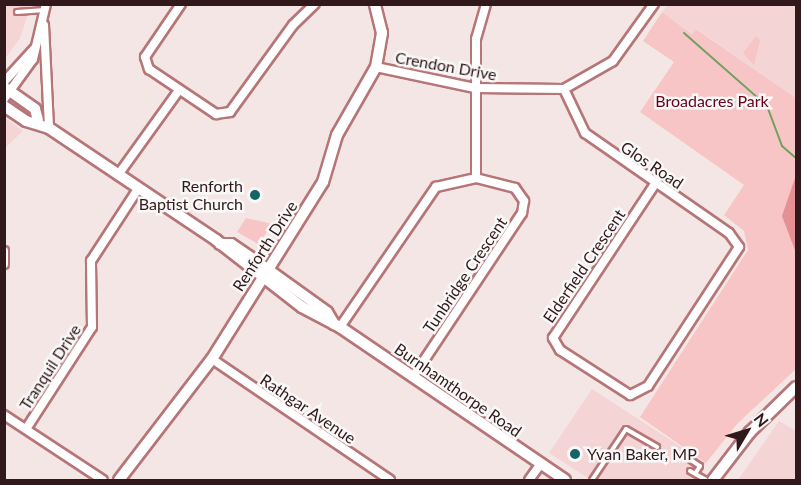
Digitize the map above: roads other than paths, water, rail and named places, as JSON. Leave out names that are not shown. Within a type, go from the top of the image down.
[{"type":"main road","name":"Renforth Drive","points":[[119,480],[212,359],[323,182],[337,135],[376,67],[382,33],[375,4]]},
{"type":"main road","name":"Burnhamthorpe Road","points":[[6,90],[35,109],[38,120],[220,244],[262,279],[305,303],[565,480]]},
{"type":"main road","name":"Burnhamthorpe Road","points":[[4,106],[26,121],[38,120]]},
{"type":"main road","name":"Burnhamthorpe Road","points":[[220,244],[231,243],[268,269],[305,303]]},
{"type":"main road","points":[[713,480],[750,432],[796,387]]},
{"type":"street","points":[[181,4],[146,57],[149,69],[216,114],[231,112],[293,25],[315,4]]},
{"type":"street","points":[[476,178],[476,39],[486,4]]},
{"type":"street","points":[[564,89],[613,61],[654,4]]},
{"type":"street","points":[[46,7],[44,24],[48,56],[49,128]]},
{"type":"street","points":[[6,90],[33,59],[34,49],[44,24]]},
{"type":"street","points":[[34,49],[48,56]]},
{"type":"street","name":"Crendon Drive","points":[[376,67],[475,88],[564,89]]},
{"type":"street","name":"Glos Road","points":[[564,89],[585,133],[655,184],[729,233],[738,251]]},
{"type":"street","points":[[118,175],[179,90]]},
{"type":"street","name":"Tunbridge Crescent","points":[[337,325],[429,194],[443,183],[476,178],[515,188],[524,201],[522,213],[413,377]]},
{"type":"street","name":"Elderfield Crescent","points":[[655,184],[553,337],[560,350],[627,394],[640,393],[738,251]]},
{"type":"street","name":"Tranquil Drive","points":[[26,429],[92,327],[91,261],[138,189]]},
{"type":"street","points":[[4,251],[4,264]]},
{"type":"street","name":"Rathgar Avenue","points":[[212,359],[390,480]]},
{"type":"street","points":[[4,415],[103,480]]},
{"type":"street","points":[[529,480],[540,465]]},
{"type":"lane","points":[[17,12],[46,7]]},
{"type":"lane","points":[[592,480],[626,429],[657,447]]},
{"type":"lane","points":[[685,456],[700,466],[695,474]]},
{"type":"lane","points":[[690,471],[706,480]]},
{"type":"waterway","points":[[684,33],[767,106],[782,146],[796,158]]},
{"type":"place","name":"Renforth Baptist Church","points":[[255,195]]},
{"type":"place","name":"Yvan Baker, MP","points":[[575,454]]},
{"type":"park label","name":"Broadacres Park","points":[[712,101]]}]
